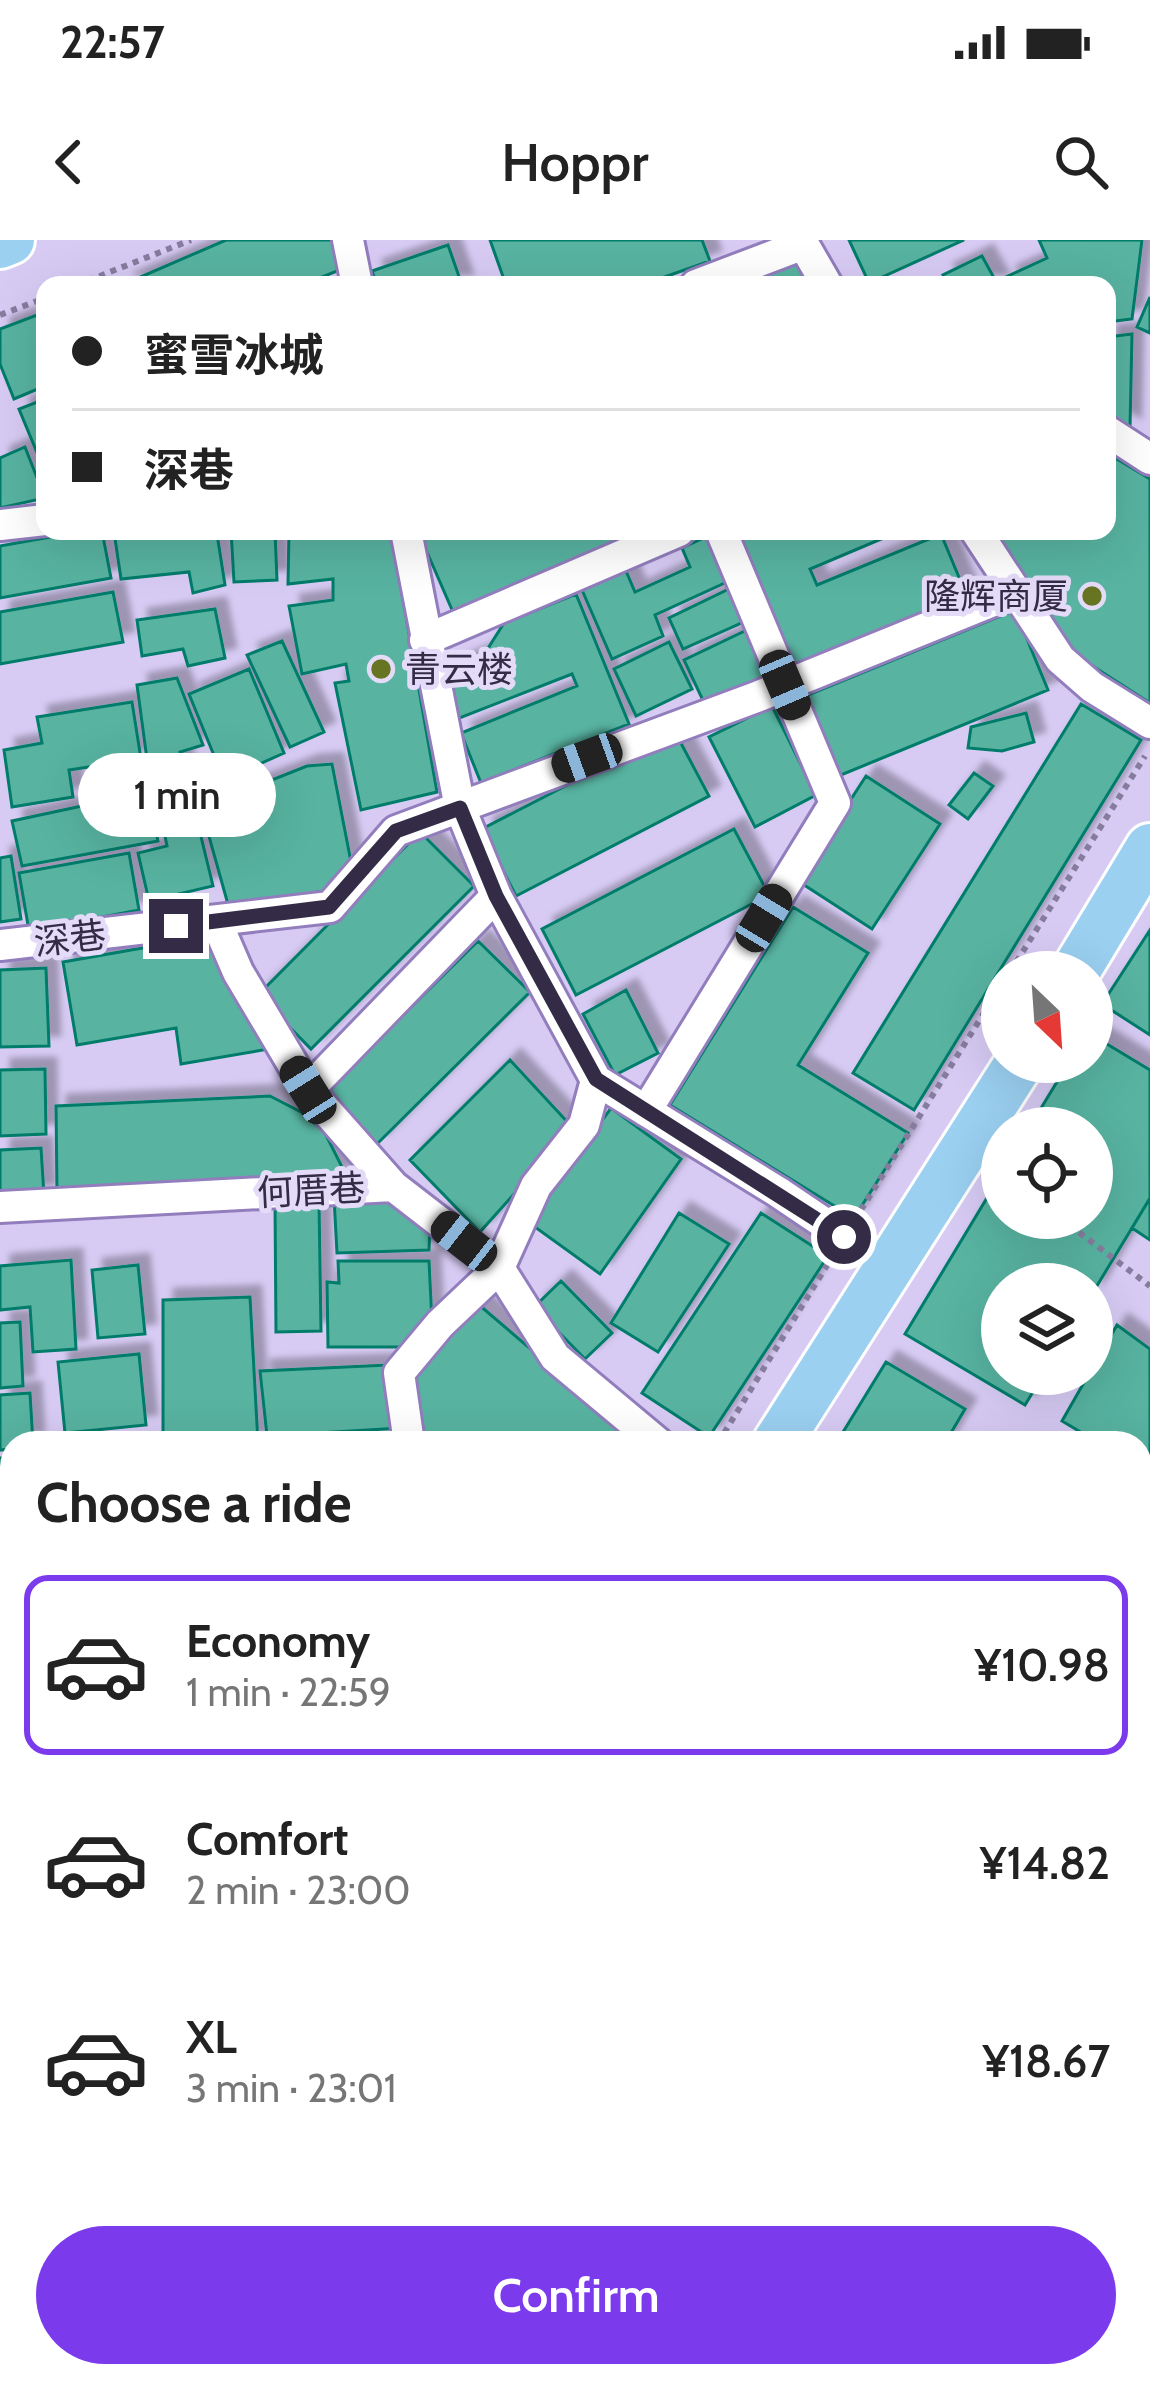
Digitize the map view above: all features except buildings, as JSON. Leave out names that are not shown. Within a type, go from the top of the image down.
[{"type":"main road","points":[[0,244],[10,240]]},
{"type":"main road","points":[[1088,951],[1150,848]]},
{"type":"main road","points":[[785,1431],[1007,1083]]},
{"type":"street","points":[[348,240],[355,276]]},
{"type":"street","points":[[718,276],[803,242],[822,276]]},
{"type":"street","points":[[1116,437],[1150,459]]},
{"type":"street","points":[[0,525],[36,521]]},
{"type":"street","points":[[408,540],[460,808],[496,896],[596,1079],[890,1268]]},
{"type":"street","points":[[425,640],[658,540]]},
{"type":"street","points":[[646,1111],[835,802],[725,540]]},
{"type":"street","points":[[982,540],[1060,659],[1092,687],[1150,723]]},
{"type":"street","name":"深巷","points":[[0,946],[329,907],[396,831],[785,685],[1015,592]]},
{"type":"street","points":[[308,1090],[496,896]]},
{"type":"street","points":[[216,921],[238,972],[308,1090],[393,1186]]},
{"type":"street","points":[[407,1431],[399,1372],[440,1324],[499,1268],[536,1186],[584,1125],[596,1079]]},
{"type":"street","name":"何厝巷","points":[[0,1207],[393,1186],[499,1268],[555,1357],[644,1431]]},
{"type":"path","points":[[100,276],[191,240]]},
{"type":"path","points":[[0,315],[36,301]]},
{"type":"path","points":[[1023,951],[1150,748]]},
{"type":"path","points":[[1088,1239],[1150,1286]]},
{"type":"place","name":"隆辉商厦","points":[[1092,596]]},
{"type":"place","name":"青云楼","points":[[381,669]]},
{"type":"route","points":[[176,926],[329,907],[396,831],[460,808],[496,896],[596,1079],[844,1237]]}]
